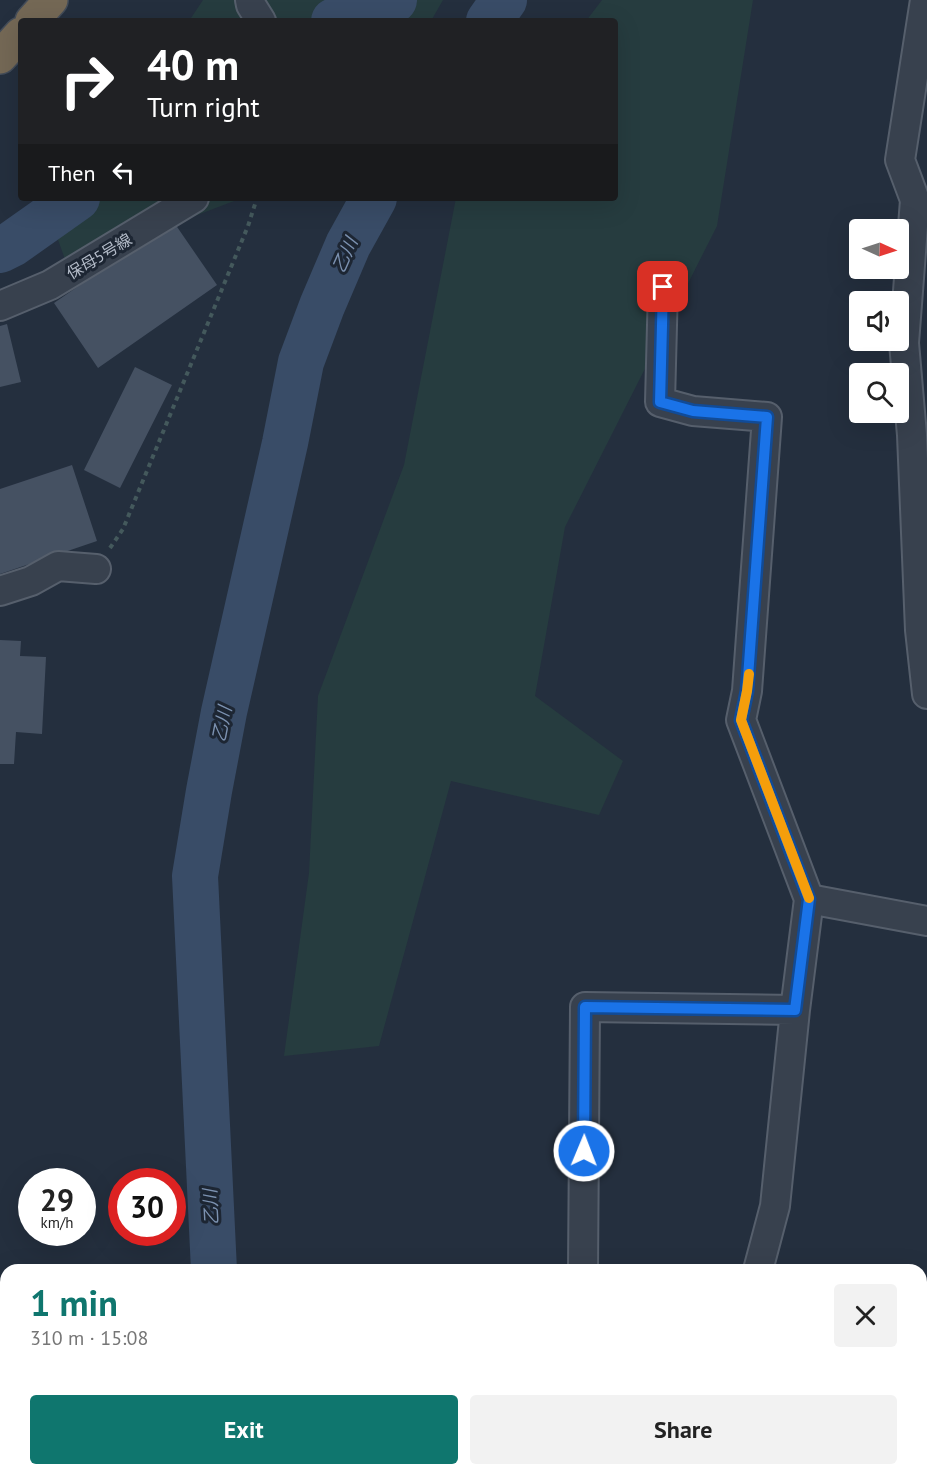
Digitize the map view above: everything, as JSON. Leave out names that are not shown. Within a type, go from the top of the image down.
[{"type":"highway","points":[[35,18],[51,0]]},
{"type":"highway","points":[[0,57],[18,37]]},
{"type":"street","points":[[925,0],[900,160],[915,200],[904,343],[912,435],[920,630],[927,694]]},
{"type":"street","name":"保母5号線","points":[[0,306],[50,285],[190,201]]},
{"type":"street","points":[[663,287],[660,402],[693,411],[767,417],[747,691],[741,720],[809,899],[775,1206],[760,1264]]},
{"type":"street","points":[[0,591],[31,581],[58,567],[96,569]]},
{"type":"street","points":[[809,899],[927,921]]},
{"type":"street","points":[[583,1264],[585,1007],[795,1010]]},
{"type":"path","points":[[96,569],[123,529],[248,226],[256,201]]},
{"type":"green space","points":[[203,0],[443,0],[433,18],[191,18]]},
{"type":"green space","points":[[602,0],[753,0],[717,226],[565,527],[535,696],[623,761],[599,815],[451,781],[379,1046],[284,1056],[309,873],[318,696],[404,465],[455,201],[618,201],[618,18],[588,18]]},
{"type":"green space","points":[[57,201],[234,201],[121,244],[66,262],[48,212]]},
{"type":"building","points":[[173,221],[217,285],[98,368],[54,303]]},
{"type":"building","points":[[7,324],[21,382],[0,387],[0,326]]},
{"type":"building","points":[[135,367],[172,385],[120,488],[84,470]]},
{"type":"building","points":[[72,465],[97,541],[0,574],[0,489]]},
{"type":"building","points":[[0,640],[21,641],[20,656],[46,657],[42,734],[16,732],[14,764],[0,764]]},
{"type":"waterway","points":[[343,18],[394,0]]},
{"type":"waterway","name":"乙川","points":[[491,18],[504,0]]},
{"type":"waterway","points":[[0,250],[73,201]]},
{"type":"waterway","name":"乙川","points":[[214,1264],[195,876],[224,712],[301,362],[348,245],[372,201]]},
{"type":"slow traffic","points":[[749,674],[741,720],[809,898]]},
{"type":"route","points":[[584,1151],[585,1007],[795,1010],[809,899],[741,720],[747,691],[767,417],[693,411],[660,402],[663,287]]}]
